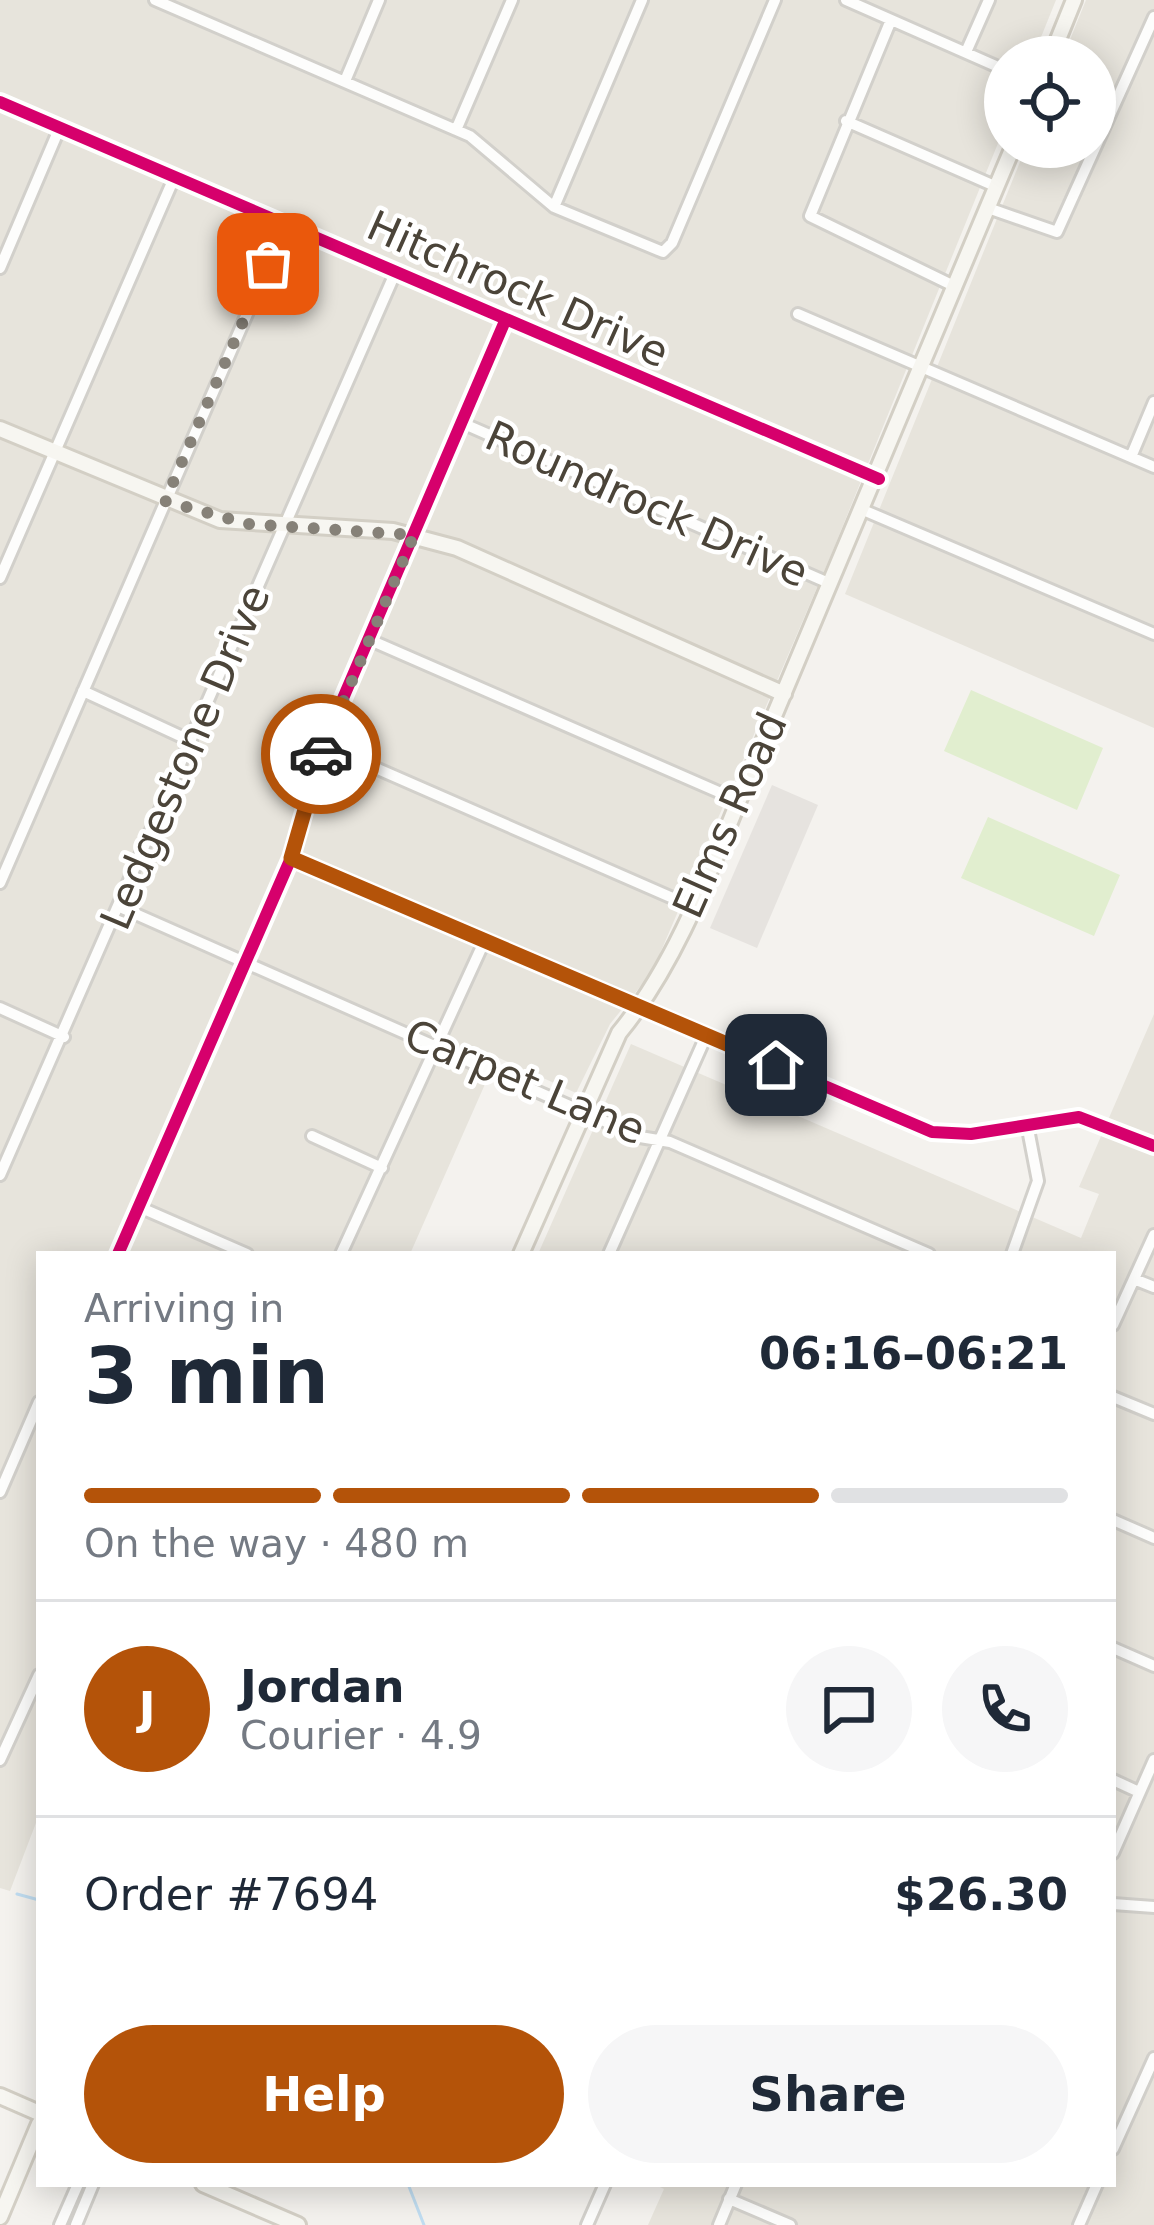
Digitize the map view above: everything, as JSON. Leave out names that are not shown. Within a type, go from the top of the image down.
[{"type":"main road","points":[[1059,36],[1074,0]]},
{"type":"main road","name":"Elms Road","points":[[522,1251],[619,1033],[640,1008],[691,906],[879,479],[1005,168]]},
{"type":"main road","points":[[0,429],[220,520],[414,535],[457,548],[784,694]]},
{"type":"main road","points":[[0,2096],[36,2112]]},
{"type":"main road","points":[[0,2217],[36,2131]]},
{"type":"main road","points":[[210,2187],[298,2225]]},
{"type":"street","points":[[155,0],[456,130],[554,207],[663,252],[672,243],[775,0]]},
{"type":"street","points":[[345,81],[379,0]]},
{"type":"street","points":[[456,130],[512,0]]},
{"type":"street","points":[[554,207],[643,0]]},
{"type":"street","points":[[846,0],[984,60]]},
{"type":"street","points":[[966,52],[989,0]]},
{"type":"street","points":[[988,208],[1057,232],[1154,17]]},
{"type":"street","points":[[891,20],[809,216],[956,287]]},
{"type":"street","name":"Hitchrock Drive","points":[[0,102],[879,479]]},
{"type":"street","points":[[846,122],[997,187]]},
{"type":"street","points":[[0,268],[60,127]]},
{"type":"street","points":[[0,578],[174,178]]},
{"type":"street","points":[[0,883],[286,224]]},
{"type":"street","name":"Ledgestone Drive","points":[[0,1175],[122,908],[396,271]]},
{"type":"street","points":[[798,314],[1154,466]]},
{"type":"street","points":[[119,1251],[291,858],[323,745],[505,321]]},
{"type":"street","points":[[1131,457],[1154,402]]},
{"type":"street","name":"Roundrock Drive","points":[[463,423],[831,584]]},
{"type":"street","points":[[863,510],[1154,634]]},
{"type":"street","points":[[370,640],[737,800]]},
{"type":"street","points":[[83,692],[190,741]]},
{"type":"street","points":[[323,745],[691,906]]},
{"type":"street","points":[[291,858],[932,1132],[971,1134],[1079,1117],[1154,1146]]},
{"type":"street","name":"Carpet Lane","points":[[122,908],[582,1112],[660,1140],[922,1251]]},
{"type":"street","points":[[342,1251],[484,943]]},
{"type":"street","points":[[0,1008],[64,1037]]},
{"type":"street","points":[[615,1251],[706,1036]]},
{"type":"street","points":[[1013,1251],[1038,1181],[1027,1124]]},
{"type":"street","points":[[312,1136],[382,1168]]},
{"type":"street","points":[[139,1207],[240,1251]]},
{"type":"street","points":[[1116,1318],[1154,1235]]},
{"type":"street","points":[[1134,1279],[1154,1287]]},
{"type":"street","points":[[1116,1398],[1154,1414]]},
{"type":"street","points":[[0,1492],[36,1409]]},
{"type":"street","points":[[1116,1521],[1154,1538]]},
{"type":"street","points":[[1116,1649],[1154,1666]]},
{"type":"street","points":[[0,1760],[36,1682]]},
{"type":"street","points":[[1116,1845],[1154,1760]]},
{"type":"street","points":[[1116,1781],[1139,1792]]},
{"type":"street","points":[[1116,1904],[1154,1907]]},
{"type":"street","points":[[1116,2142],[1154,2058]]},
{"type":"street","points":[[60,2225],[76,2187]]},
{"type":"street","points":[[76,2225],[92,2187]]},
{"type":"street","points":[[587,2225],[604,2187]]},
{"type":"street","points":[[718,2225],[734,2187]]},
{"type":"street","points":[[1078,2225],[1096,2187]]},
{"type":"street","points":[[729,2198],[790,2225]]},
{"type":"shaded area","points":[[0,0],[1056,0],[1041,36],[984,36],[984,168],[988,168],[831,555],[652,972],[610,1024],[576,1093],[497,1057],[411,1251],[36,1251],[36,1823],[10,1891],[0,1888]]},
{"type":"shaded area","points":[[1086,0],[1154,0],[1154,728],[845,594],[1017,168],[1116,168],[1116,36],[1071,36]]},
{"type":"shaded area","points":[[772,785],[818,805],[757,948],[710,928]]},
{"type":"shaded area","points":[[1154,1014],[1154,2225],[648,2225],[664,2189],[660,2187],[1116,2187],[1116,1251],[539,1251],[631,1044],[1081,1238],[1099,1194],[1079,1187]]},
{"type":"green space","points":[[971,690],[1103,748],[1077,810],[944,751]]},
{"type":"green space","points":[[988,817],[1120,875],[1094,936],[961,878]]},
{"type":"waterway","points":[[17,1894],[36,1899]]},
{"type":"waterway","points":[[409,2187],[424,2225]]},
{"type":"cycle path","points":[[0,102],[879,479]]},
{"type":"cycle path","points":[[119,1251],[291,858],[323,745],[505,321]]},
{"type":"cycle path","points":[[291,858],[932,1132],[971,1134],[1079,1117],[1154,1146]]},
{"type":"way so far","points":[[268,264],[165,501],[203,516],[248,524],[414,535],[321,754]]},
{"type":"route","points":[[321,754],[291,858],[776,1065]]}]
